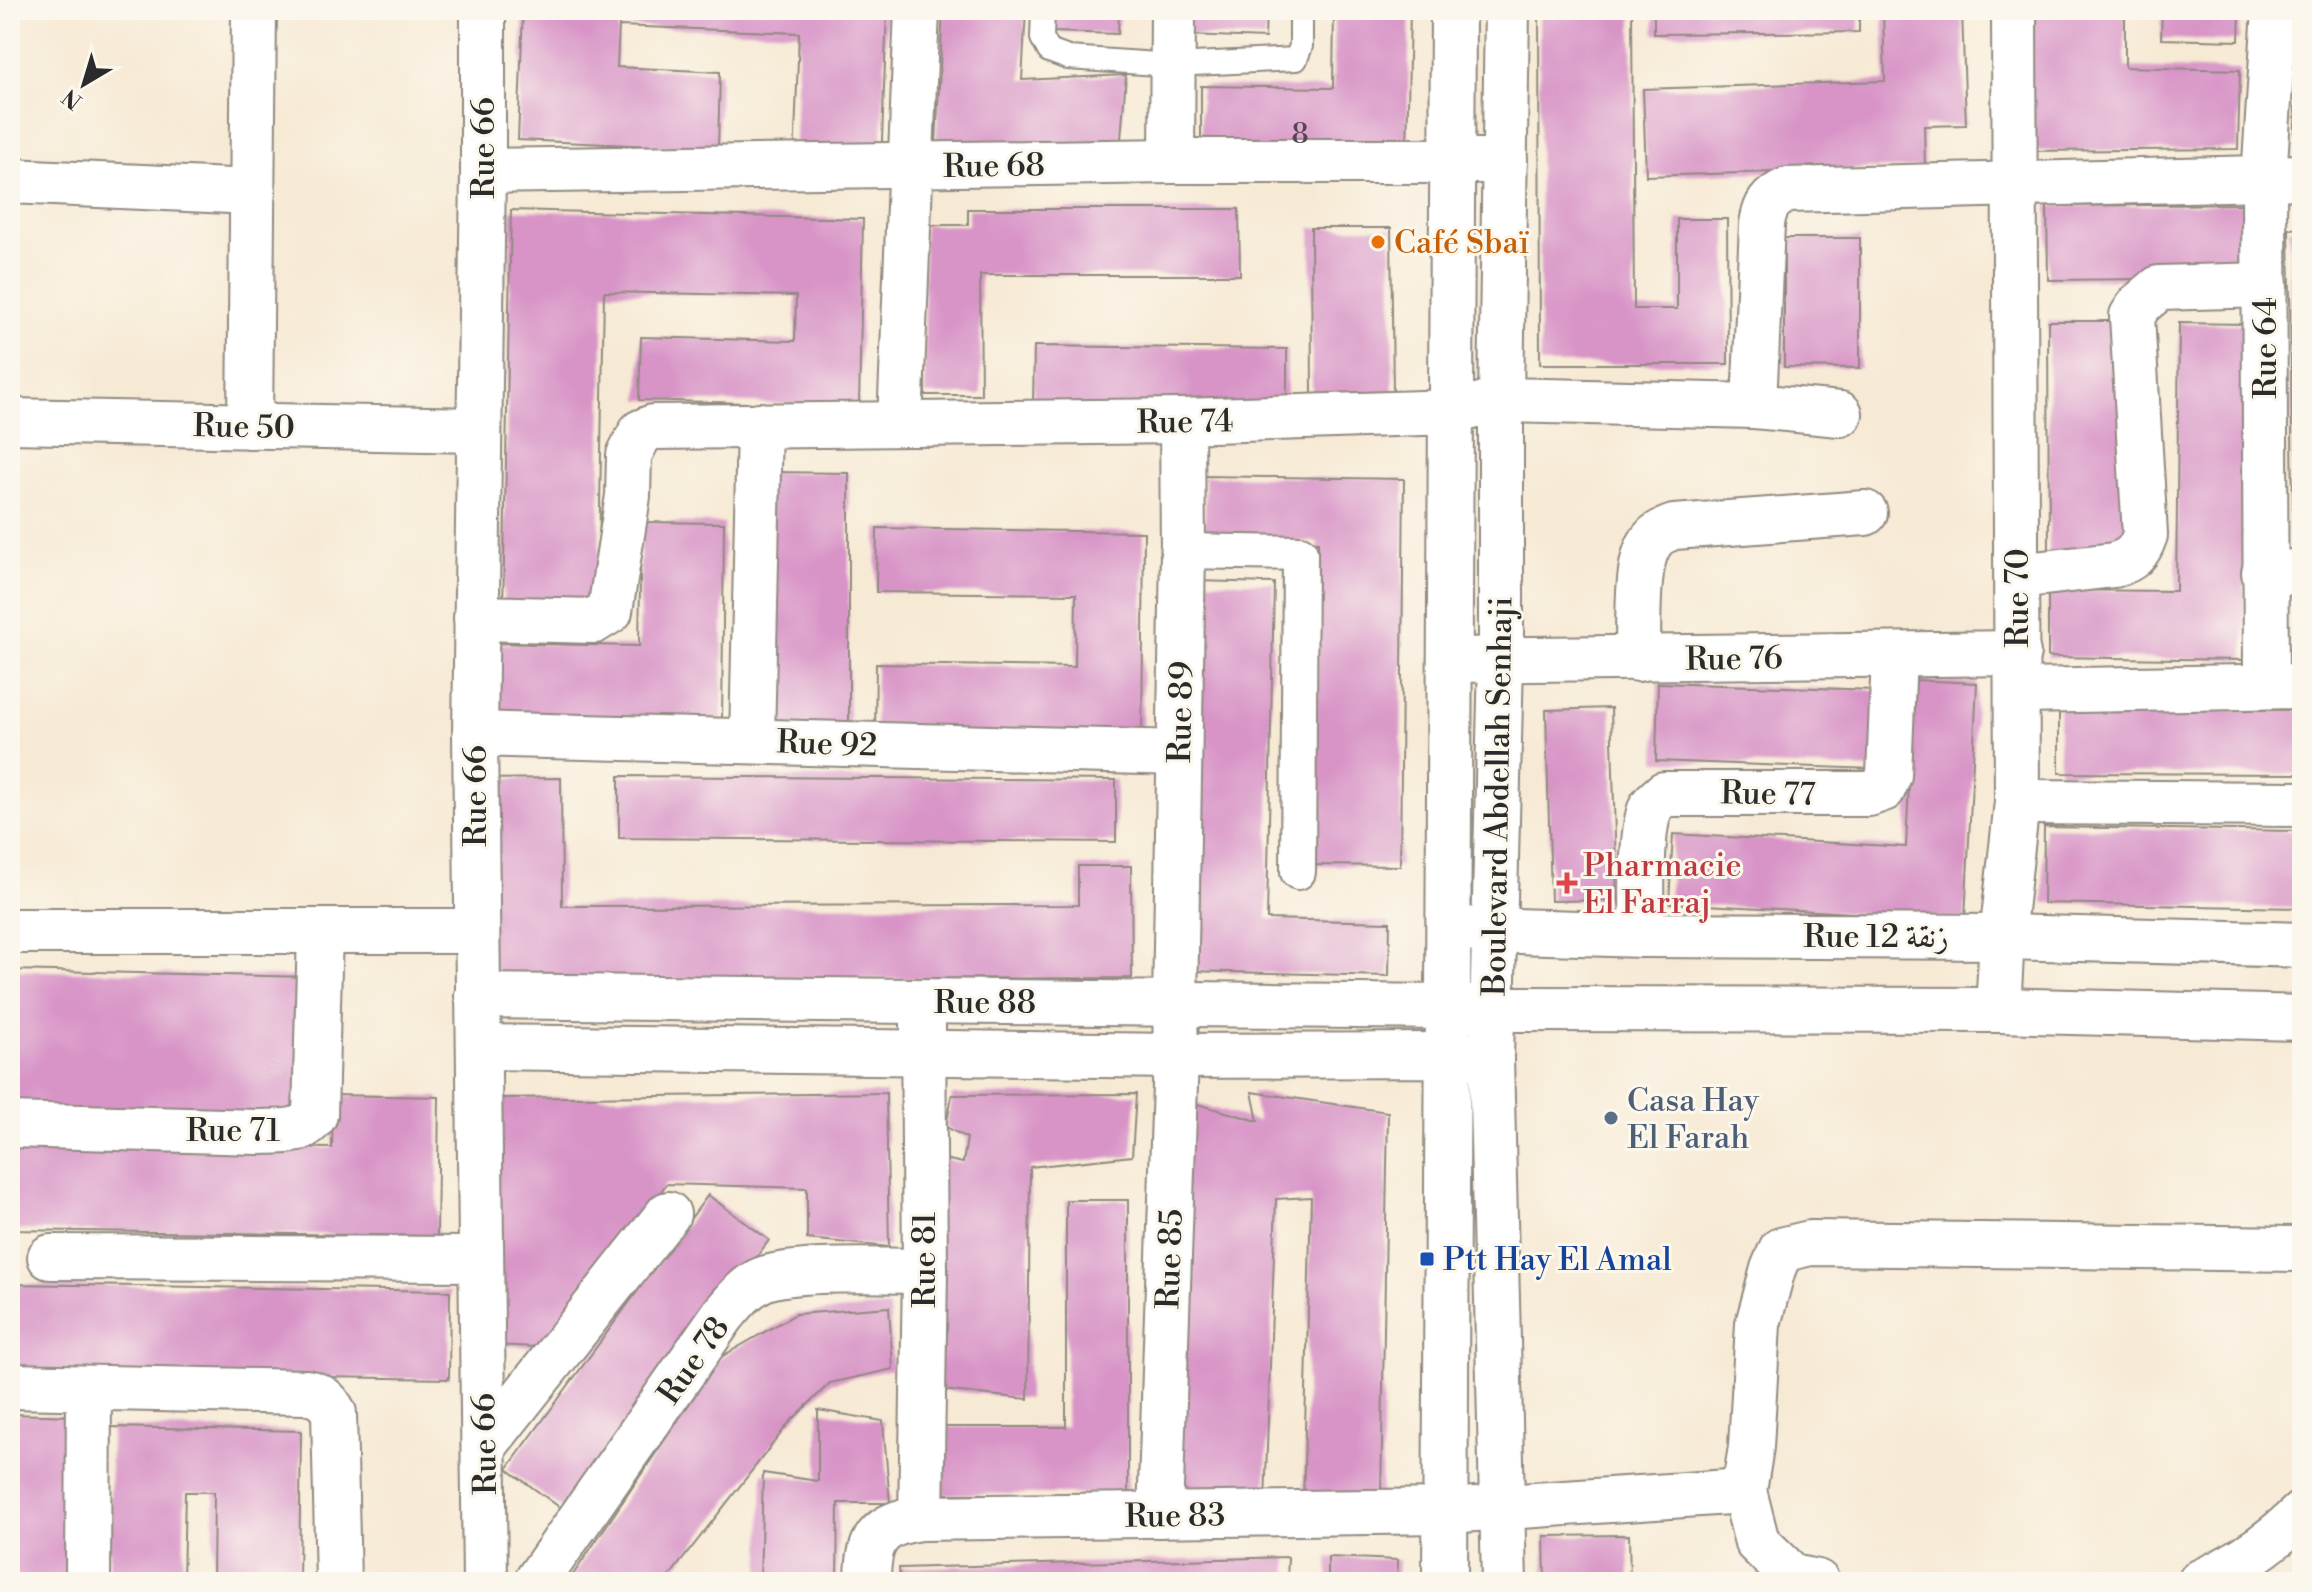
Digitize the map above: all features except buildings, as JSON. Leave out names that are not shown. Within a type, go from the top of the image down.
[{"type":"street","points":[[250,426],[254,10]]},
{"type":"street","name":"Rue 66","points":[[483,10],[475,734],[485,1582]]},
{"type":"street","points":[[900,423],[917,10]]},
{"type":"street","points":[[1172,161],[1173,10]]},
{"type":"street","name":"Boulevard Abdellah Senhaji","points":[[1445,1582],[1453,10]]},
{"type":"street","name":"Boulevard Abdellah Senhaji","points":[[1504,1582],[1491,1058],[1501,661],[1501,400],[1507,10]]},
{"type":"street","name":"Rue 70","points":[[1998,1010],[2002,937],[2017,802],[2014,10]]},
{"type":"street","name":"Rue 64","points":[[2284,15],[2283,177],[2265,285],[2283,572],[2284,686]]},
{"type":"street","name":"Rue 68","points":[[483,171],[1172,161],[1505,161]]},
{"type":"street","points":[[1754,406],[1764,209],[1771,198],[1787,190],[2283,177]]},
{"type":"street","points":[[10,181],[253,192]]},
{"type":"street","points":[[2018,576],[2114,565],[2127,561],[2141,547],[2145,535],[2132,316],[2140,304],[2159,288],[2265,285]]},
{"type":"street","name":"Rue 74","points":[[476,618],[594,621],[610,611],[628,496],[629,455],[641,432],[653,427],[1182,421],[1452,412],[1501,400],[1754,406],[1840,414]]},
{"type":"street","name":"Rue 50","points":[[10,421],[479,430]]},
{"type":"street","name":"Rue 89","points":[[1175,1003],[1183,551],[1182,421]]},
{"type":"street","points":[[752,741],[759,425]]},
{"type":"street","points":[[1638,659],[1642,562],[1649,545],[1659,533],[1674,527],[1865,513]]},
{"type":"street","points":[[1183,551],[1300,553],[1298,872]]},
{"type":"street","name":"Rue 76","points":[[1451,660],[1894,655],[2018,672],[2284,686]]},
{"type":"street","name":"Rue 77","points":[[1643,935],[1641,899],[1647,819],[1652,804],[1664,794],[1869,794],[1883,789],[1889,775],[1894,655]]},
{"type":"street","name":"Rue 92","points":[[475,734],[1179,753]]},
{"type":"street","points":[[2017,802],[2302,804]]},
{"type":"street","name":"Rue 12 زنقة","points":[[1449,929],[2302,945]]},
{"type":"street","points":[[10,931],[476,931]]},
{"type":"street","name":"Rue 71","points":[[10,1125],[258,1132],[295,1131],[308,1125],[315,1115],[320,931]]},
{"type":"street","name":"Rue 88","points":[[477,996],[1493,1009],[1998,1010],[2302,1018]]},
{"type":"street","name":"Rue 81","points":[[921,1518],[925,1271],[924,1002]]},
{"type":"street","name":"Rue 85","points":[[1160,1515],[1176,1056],[1175,1003]]},
{"type":"street","name":"Rue 88","points":[[479,1047],[1176,1056],[1446,1055],[1491,1058]]},
{"type":"street","points":[[485,1445],[668,1214]]},
{"type":"street","points":[[1817,1582],[1793,1577],[1757,1542],[1744,1491],[1751,1447],[1758,1324],[1781,1250],[1810,1243],[2302,1249]]},
{"type":"street","points":[[50,1257],[481,1259]]},
{"type":"street","name":"Rue 78","points":[[536,1582],[723,1315],[741,1295],[761,1280],[788,1274],[925,1271]]},
{"type":"street","points":[[10,1386],[306,1392],[319,1395],[328,1402],[334,1413],[338,1582]]},
{"type":"street","points":[[88,1582],[89,1388]]},
{"type":"street","name":"Rue 83","points":[[868,1570],[874,1540],[885,1528],[898,1521],[921,1518],[1446,1511],[1744,1491]]},
{"type":"street","points":[[2200,1582],[2229,1569],[2276,1538],[2302,1513]]},
{"type":"lane","points":[[1043,10],[1042,38],[1049,51],[1068,58],[1173,65],[1296,59],[1301,46],[1301,10]]},
{"type":"place","name":"Café Sbaï","points":[[1378,242]]},
{"type":"place","name":"Pharmacie El Farraj","points":[[1567,883]]},
{"type":"place","name":"Casa Hay El Farah","points":[[1611,1118]]},
{"type":"place","name":"Ptt Hay El Amal","points":[[1427,1259]]}]
